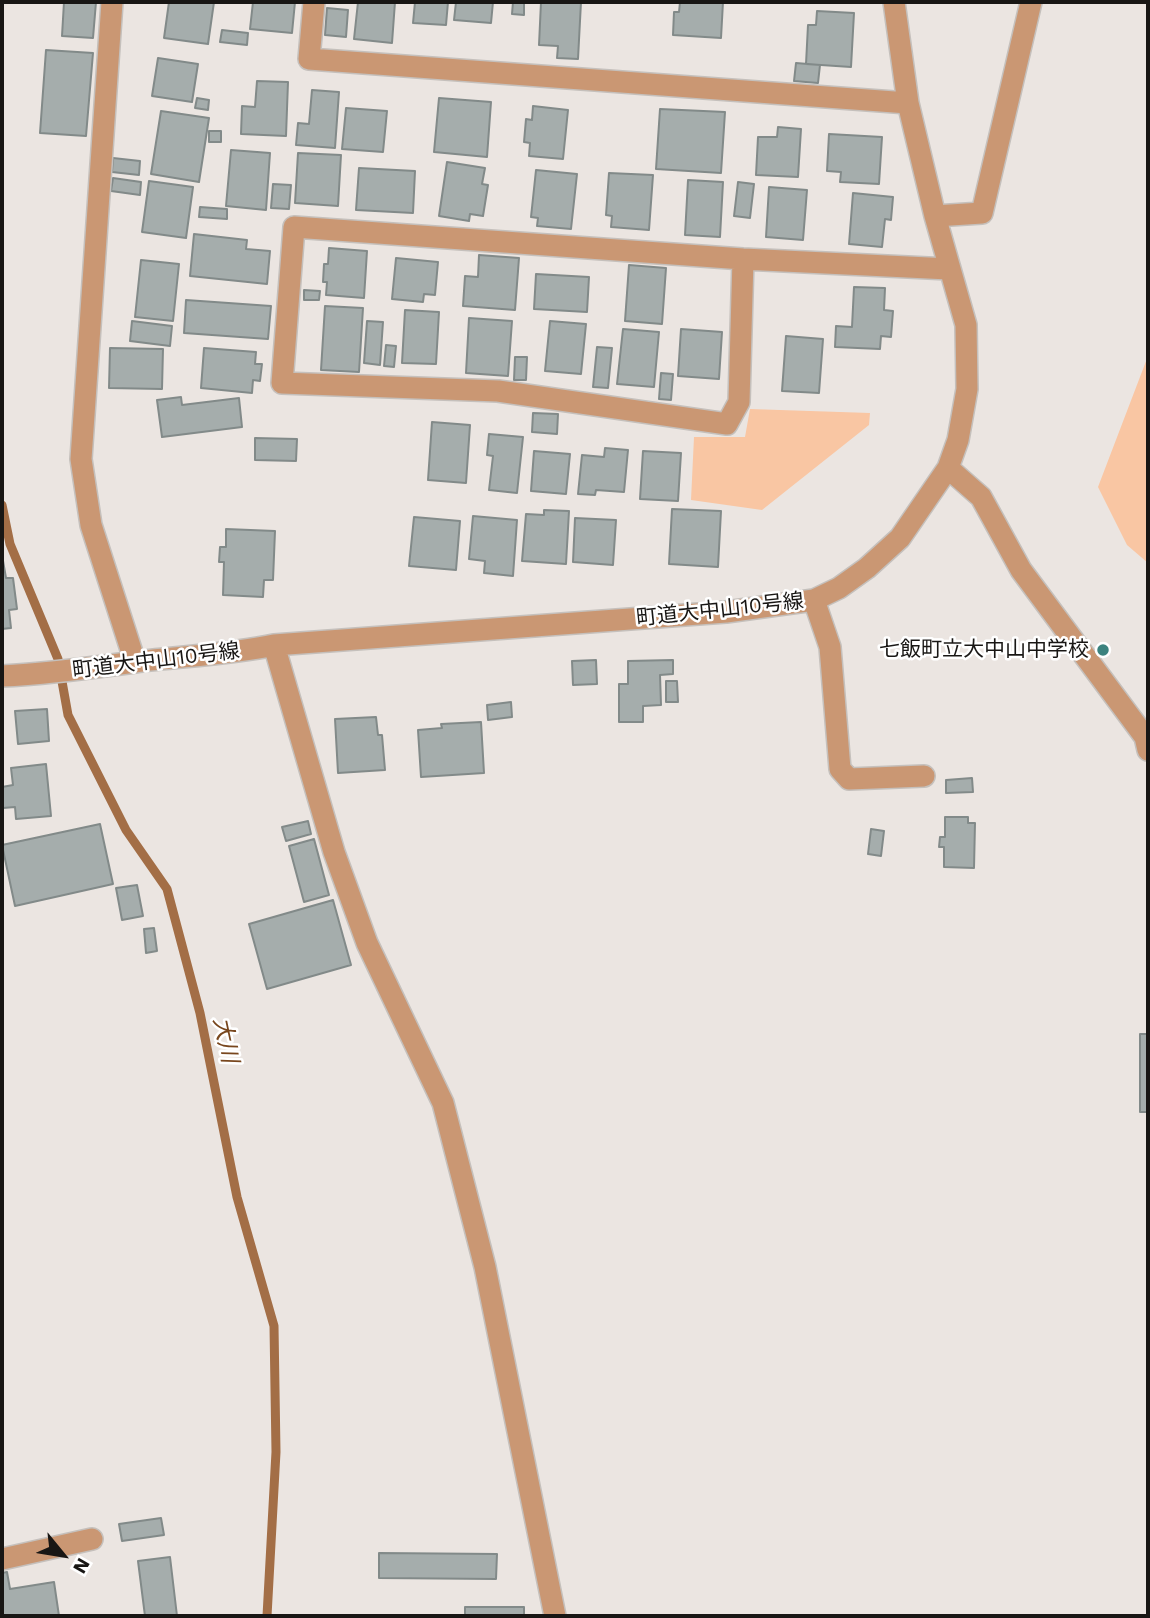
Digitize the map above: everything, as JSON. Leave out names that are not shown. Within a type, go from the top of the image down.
[{"type":"street","points":[[112,2],[81,459],[91,525],[135,662]]},
{"type":"street","points":[[314,2],[309,59],[908,103]]},
{"type":"street","name":"町道大中山10号線","points":[[2,676],[241,653],[274,645],[726,612],[814,600],[867,568],[900,538],[948,468],[958,440],[967,389],[966,325],[935,216],[908,103],[894,2]]},
{"type":"street","points":[[935,216],[982,213],[1031,2]]},
{"type":"street","points":[[743,259],[739,402],[727,424],[498,391],[282,383],[294,228],[743,259],[949,269]]},
{"type":"street","points":[[948,468],[981,497],[1021,570],[1145,737],[1148,750]]},
{"type":"street","points":[[814,600],[830,647],[839,769],[849,779],[924,776]]},
{"type":"street","points":[[274,645],[334,852],[367,943],[443,1103],[485,1267],[555,1616]]},
{"type":"street","points":[[2,1559],[92,1539]]},
{"type":"shaded area","points":[[1148,356],[1148,563],[1127,545],[1098,487]]},
{"type":"shaded area","points":[[750,409],[870,413],[869,425],[762,510],[691,500],[694,437],[745,437]]},
{"type":"building","points":[[64,2],[96,2],[93,38],[62,36]]},
{"type":"building","points":[[169,2],[214,2],[208,44],[164,38]]},
{"type":"building","points":[[253,2],[295,2],[292,33],[250,29]]},
{"type":"building","points":[[358,2],[395,2],[392,43],[354,39]]},
{"type":"building","points":[[415,2],[448,2],[446,25],[413,23]]},
{"type":"building","points":[[456,2],[493,2],[491,23],[454,20]]},
{"type":"building","points":[[513,2],[524,2],[524,15],[512,14]]},
{"type":"building","points":[[541,2],[581,2],[578,59],[557,58],[558,46],[539,45]]},
{"type":"building","points":[[680,2],[723,2],[721,38],[673,35],[674,12],[679,12]]},
{"type":"building","points":[[327,8],[348,10],[346,37],[325,35]]},
{"type":"building","points":[[817,11],[854,13],[851,67],[806,64],[808,25],[816,25]]},
{"type":"building","points":[[222,30],[248,33],[247,45],[220,42]]},
{"type":"building","points":[[46,50],[93,53],[86,136],[40,133]]},
{"type":"building","points":[[158,58],[198,64],[192,102],[152,96]]},
{"type":"building","points":[[796,63],[820,65],[818,83],[794,81]]},
{"type":"building","points":[[257,81],[288,82],[286,136],[241,134],[242,106],[255,107]]},
{"type":"building","points":[[312,90],[339,92],[335,148],[296,145],[298,123],[309,124]]},
{"type":"building","points":[[197,98],[209,100],[208,110],[195,108]]},
{"type":"building","points":[[439,98],[491,102],[487,157],[434,152]]},
{"type":"building","points":[[533,106],[568,110],[563,159],[529,156],[530,143],[524,142],[526,119],[532,120]]},
{"type":"building","points":[[346,108],[387,111],[383,152],[342,149]]},
{"type":"building","points":[[660,109],[725,112],[721,173],[656,169]]},
{"type":"building","points":[[161,111],[209,118],[199,182],[151,174]]},
{"type":"building","points":[[778,127],[801,129],[798,177],[756,175],[758,137],[777,137]]},
{"type":"building","points":[[209,131],[221,131],[221,142],[209,142]]},
{"type":"building","points":[[829,134],[882,137],[879,184],[840,182],[841,172],[827,171]]},
{"type":"building","points":[[231,150],[270,153],[266,210],[226,206]]},
{"type":"building","points":[[298,153],[341,155],[338,206],[295,203]]},
{"type":"building","points":[[113,158],[140,161],[139,175],[112,172]]},
{"type":"building","points":[[447,162],[485,168],[482,184],[488,185],[483,216],[470,214],[469,221],[439,216]]},
{"type":"building","points":[[359,168],[415,171],[413,213],[356,210]]},
{"type":"building","points":[[536,170],[577,174],[571,229],[537,226],[538,218],[531,217]]},
{"type":"building","points":[[609,173],[653,175],[649,230],[611,227],[612,216],[606,215]]},
{"type":"building","points":[[113,178],[141,182],[140,195],[111,191]]},
{"type":"building","points":[[688,180],[723,182],[720,237],[685,235]]},
{"type":"building","points":[[149,181],[193,187],[186,238],[142,232]]},
{"type":"building","points":[[738,182],[754,184],[750,218],[734,216]]},
{"type":"building","points":[[273,184],[291,185],[289,209],[271,208]]},
{"type":"building","points":[[769,187],[807,190],[803,240],[766,237]]},
{"type":"building","points":[[853,193],[893,197],[891,220],[885,219],[882,247],[849,244]]},
{"type":"building","points":[[200,207],[227,209],[227,219],[199,217]]},
{"type":"building","points":[[194,234],[247,240],[246,249],[270,251],[267,284],[190,276]]},
{"type":"building","points":[[329,248],[367,251],[364,298],[326,295],[327,282],[323,282],[324,264],[328,264]]},
{"type":"building","points":[[479,255],[519,258],[515,310],[463,306],[465,276],[478,277]]},
{"type":"building","points":[[396,258],[438,262],[435,295],[424,294],[423,302],[392,299]]},
{"type":"building","points":[[141,260],[179,264],[173,321],[135,317]]},
{"type":"building","points":[[629,265],[666,268],[662,324],[625,321]]},
{"type":"building","points":[[536,274],[589,277],[587,312],[534,309]]},
{"type":"building","points":[[854,287],[885,288],[884,310],[893,311],[891,337],[881,336],[880,349],[835,347],[836,326],[852,327]]},
{"type":"building","points":[[304,290],[320,291],[319,300],[304,300]]},
{"type":"building","points":[[186,300],[271,306],[268,339],[184,333]]},
{"type":"building","points":[[325,306],[363,308],[359,372],[321,370]]},
{"type":"building","points":[[405,310],[439,312],[436,364],[402,363]]},
{"type":"building","points":[[469,318],[512,321],[508,376],[466,373]]},
{"type":"building","points":[[132,321],[172,326],[170,346],[130,341]]},
{"type":"building","points":[[367,321],[383,322],[380,365],[364,363]]},
{"type":"building","points":[[550,321],[586,324],[581,374],[545,371]]},
{"type":"building","points":[[623,329],[659,332],[654,387],[617,384]]},
{"type":"building","points":[[681,329],[722,332],[719,379],[678,376]]},
{"type":"building","points":[[786,336],[823,339],[819,393],[782,391]]},
{"type":"building","points":[[386,345],[396,346],[394,367],[384,366]]},
{"type":"building","points":[[597,347],[612,348],[608,388],[593,387]]},
{"type":"building","points":[[110,348],[163,349],[162,389],[109,388]]},
{"type":"building","points":[[204,348],[256,352],[255,364],[262,364],[260,381],[253,380],[252,393],[201,388]]},
{"type":"building","points":[[515,357],[527,357],[526,380],[514,380]]},
{"type":"building","points":[[661,373],[673,374],[671,400],[659,399]]},
{"type":"building","points":[[181,397],[182,405],[239,398],[242,427],[162,437],[157,400]]},
{"type":"building","points":[[533,413],[558,414],[557,434],[532,432]]},
{"type":"building","points":[[432,422],[470,425],[466,483],[428,480]]},
{"type":"building","points":[[489,434],[523,437],[517,493],[489,490],[493,456],[487,455]]},
{"type":"building","points":[[255,438],[297,439],[296,461],[255,460]]},
{"type":"building","points":[[605,448],[628,450],[624,492],[596,490],[595,495],[578,494],[582,455],[604,457]]},
{"type":"building","points":[[534,451],[570,454],[566,494],[531,491]]},
{"type":"building","points":[[643,451],[681,453],[678,501],[640,499]]},
{"type":"building","points":[[672,509],[721,511],[718,567],[669,564]]},
{"type":"building","points":[[544,510],[569,511],[566,564],[522,561],[526,514],[544,515]]},
{"type":"building","points":[[473,516],[517,520],[513,576],[484,573],[485,561],[469,559]]},
{"type":"building","points":[[414,517],[460,521],[456,570],[409,566]]},
{"type":"building","points":[[575,518],[616,520],[613,565],[573,562]]},
{"type":"building","points":[[226,529],[275,531],[273,580],[264,580],[263,597],[223,595],[224,562],[219,562],[220,547],[226,547]]},
{"type":"building","points":[[2,555],[6,578],[13,578],[17,609],[9,610],[11,628],[2,629]]},
{"type":"building","points":[[596,660],[597,684],[573,685],[572,661]]},
{"type":"building","points":[[673,660],[673,674],[660,675],[661,705],[643,706],[643,722],[619,722],[619,684],[628,684],[628,661]]},
{"type":"building","points":[[666,681],[677,681],[678,702],[666,702]]},
{"type":"building","points":[[511,702],[512,717],[488,720],[487,705]]},
{"type":"building","points":[[47,709],[49,741],[18,744],[15,711]]},
{"type":"building","points":[[376,717],[378,735],[382,735],[385,770],[338,773],[335,719]]},
{"type":"building","points":[[481,722],[484,773],[421,777],[418,730],[442,728],[441,724]]},
{"type":"building","points":[[46,764],[51,816],[16,819],[15,807],[3,808],[2,787],[13,785],[11,768]]},
{"type":"building","points":[[972,778],[973,792],[946,793],[946,780]]},
{"type":"building","points":[[945,817],[968,817],[968,823],[975,823],[974,868],[944,867],[944,847],[939,847],[940,837],[945,837]]},
{"type":"building","points":[[308,821],[311,834],[286,841],[282,827]]},
{"type":"building","points":[[100,824],[113,884],[15,906],[2,845]]},
{"type":"building","points":[[871,829],[884,831],[881,856],[868,854]]},
{"type":"building","points":[[314,839],[329,895],[304,902],[289,846]]},
{"type":"building","points":[[137,885],[143,916],[122,920],[116,888]]},
{"type":"building","points":[[333,900],[351,965],[267,989],[249,924]]},
{"type":"building","points":[[154,928],[157,951],[146,953],[144,929]]},
{"type":"building","points":[[1140,1034],[1148,1034],[1148,1112],[1140,1112]]},
{"type":"building","points":[[161,1518],[164,1535],[122,1541],[119,1524]]},
{"type":"building","points":[[379,1553],[497,1554],[496,1579],[379,1578]]},
{"type":"building","points":[[170,1557],[177,1616],[145,1616],[138,1561]]},
{"type":"building","points":[[7,1572],[10,1589],[54,1582],[59,1616],[2,1616],[2,1573]]},
{"type":"building","points":[[465,1607],[524,1607],[524,1616],[465,1616]]},
{"type":"waterway","name":"大川","points":[[2,505],[10,544],[58,659],[68,715],[126,830],[167,889],[200,1013],[237,1197],[274,1326],[276,1452],[267,1616]]},
{"type":"place","name":"七飯町立大中山中学校","points":[[1103,650]]}]
